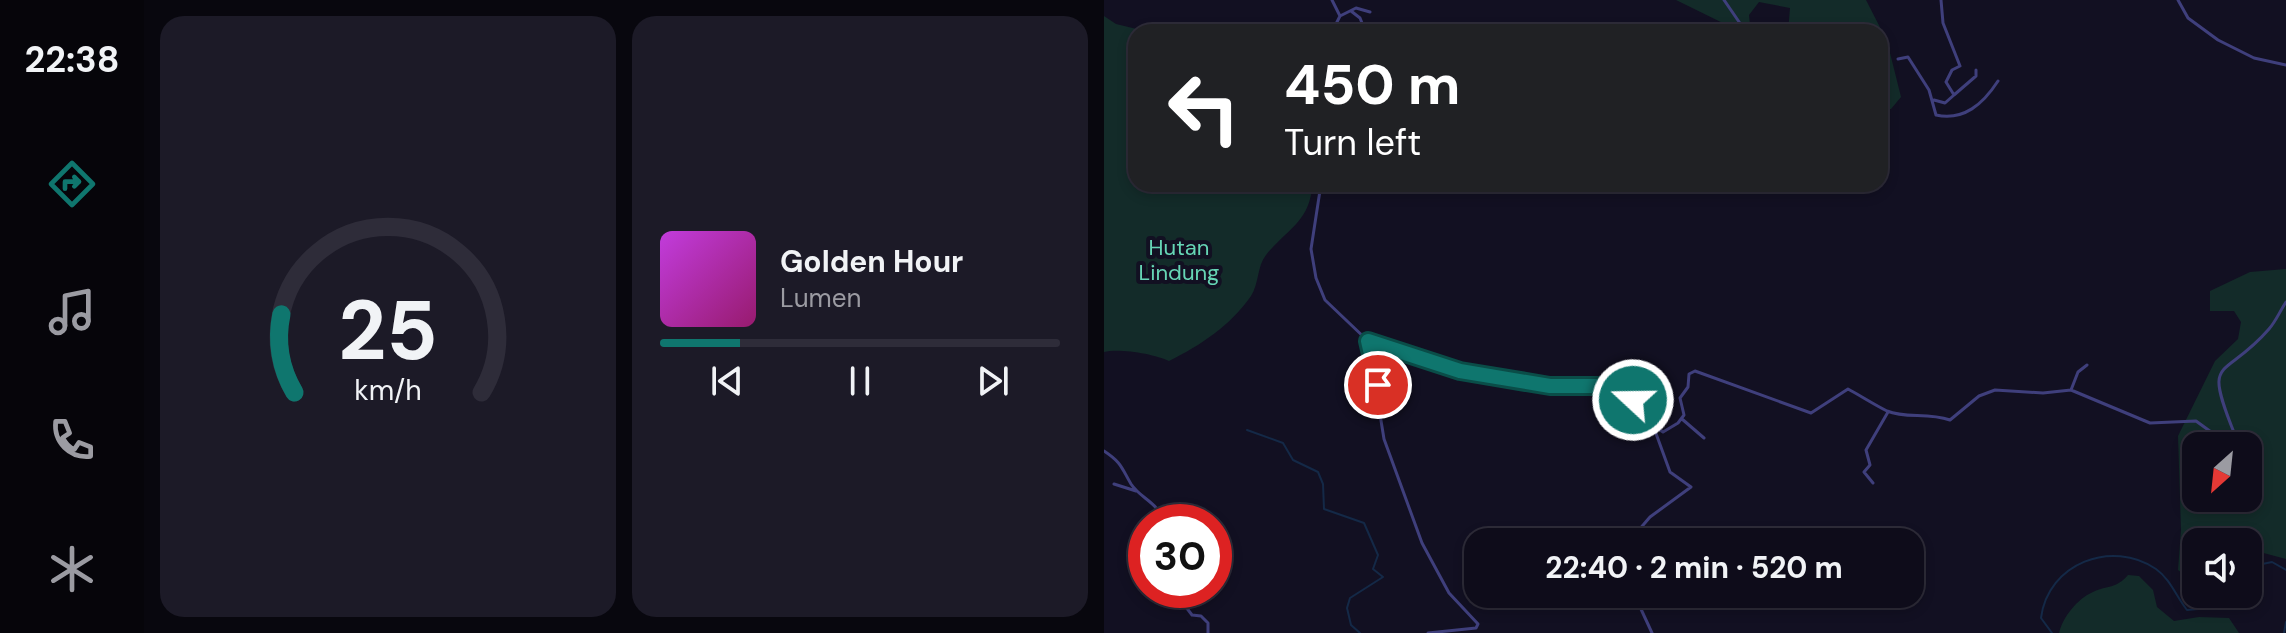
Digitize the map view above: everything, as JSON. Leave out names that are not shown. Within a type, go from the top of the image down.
[{"type":"street","points":[[1332,0],[1340,16]]},
{"type":"street","points":[[1724,0],[1740,24]]},
{"type":"street","points":[[1941,0],[1943,23],[1960,66],[1952,70],[1946,82],[1954,95]]},
{"type":"street","points":[[2178,0],[2188,18],[2218,40],[2254,58],[2286,65]]},
{"type":"street","points":[[1351,11],[1362,24]]},
{"type":"street","points":[[1336,24],[1340,16],[1351,11],[1370,12]]},
{"type":"street","points":[[1898,59],[1908,57],[1934,101],[1945,103],[1976,76],[1976,70]]},
{"type":"street","points":[[1932,96],[1936,115],[1948,119],[1971,111],[1987,99],[1998,81]]},
{"type":"street","points":[[1320,192],[1311,249],[1314,273],[1325,300],[1368,341],[1460,371],[1550,386],[1607,386],[1642,406],[1645,419],[1654,428],[1670,472],[1691,489],[1648,519],[1640,528]]},
{"type":"street","points":[[1654,428],[1667,431],[1682,419],[1684,412],[1680,398],[1693,371],[1808,413],[1848,389],[1865,403],[1888,412],[1932,413],[1950,420],[1980,396],[1995,390],[2043,393],[2071,390],[2150,423],[2196,421],[2223,443],[2232,444],[2235,435],[2219,395],[2220,372],[2225,364],[2269,329],[2286,302]]},
{"type":"street","points":[[1368,341],[1384,441],[1396,465],[1422,543],[1449,593],[1478,624],[1476,628],[1428,633]]},
{"type":"street","points":[[2071,390],[2078,372],[2087,365]]},
{"type":"street","points":[[1873,483],[1864,472],[1870,465],[1866,450],[1888,412]]},
{"type":"street","points":[[1682,419],[1704,438]]},
{"type":"street","points":[[1104,451],[1125,467],[1132,486],[1154,504]]},
{"type":"street","points":[[1114,484],[1139,491]]},
{"type":"street","points":[[1187,608],[1192,615],[1201,616],[1208,623],[1208,633]]},
{"type":"street","points":[[1640,608],[1652,633]]},
{"type":"green space","points":[[1676,0],[1866,0],[1878,24],[1789,24],[1790,8],[1759,2],[1749,15],[1750,24],[1725,24]]},
{"type":"green space","name":"Hutan Lindung","points":[[1104,16],[1128,27],[1128,192],[1311,192],[1303,216],[1266,255],[1251,296],[1234,317],[1214,334],[1169,361],[1137,352],[1104,352]]},
{"type":"green space","points":[[1888,45],[1901,97],[1888,109]]},
{"type":"green space","points":[[2286,269],[2286,559],[2262,553],[2262,528],[2182,528],[2182,573],[2178,570],[2181,530],[2178,436],[2215,361],[2238,339],[2241,322],[2234,311],[2210,311],[2210,291],[2250,272]]},
{"type":"green space","points":[[2128,575],[2139,576],[2153,590],[2157,607],[2174,621],[2199,617],[2229,618],[2239,633],[2059,633],[2076,604],[2093,592],[2116,585]]},
{"type":"waterway","points":[[1247,430],[1283,443],[1293,460],[1318,472],[1323,484],[1324,509],[1364,523],[1378,555],[1373,569],[1383,577],[1350,598],[1347,608],[1351,625],[1360,633]]},
{"type":"waterway","points":[[2052,633],[2041,618],[2046,599],[2056,583],[2069,570],[2102,557],[2120,556],[2139,560],[2156,569],[2182,602]]},
{"type":"waterway","points":[[2262,564],[2272,562],[2286,570]]},
{"type":"waterway","points":[[2186,608],[2209,608]]},
{"type":"waterway","points":[[2284,633],[2286,622]]},
{"type":"route","points":[[1378,385],[1368,341],[1427,363],[1460,371],[1550,386],[1607,386],[1633,400]]}]
